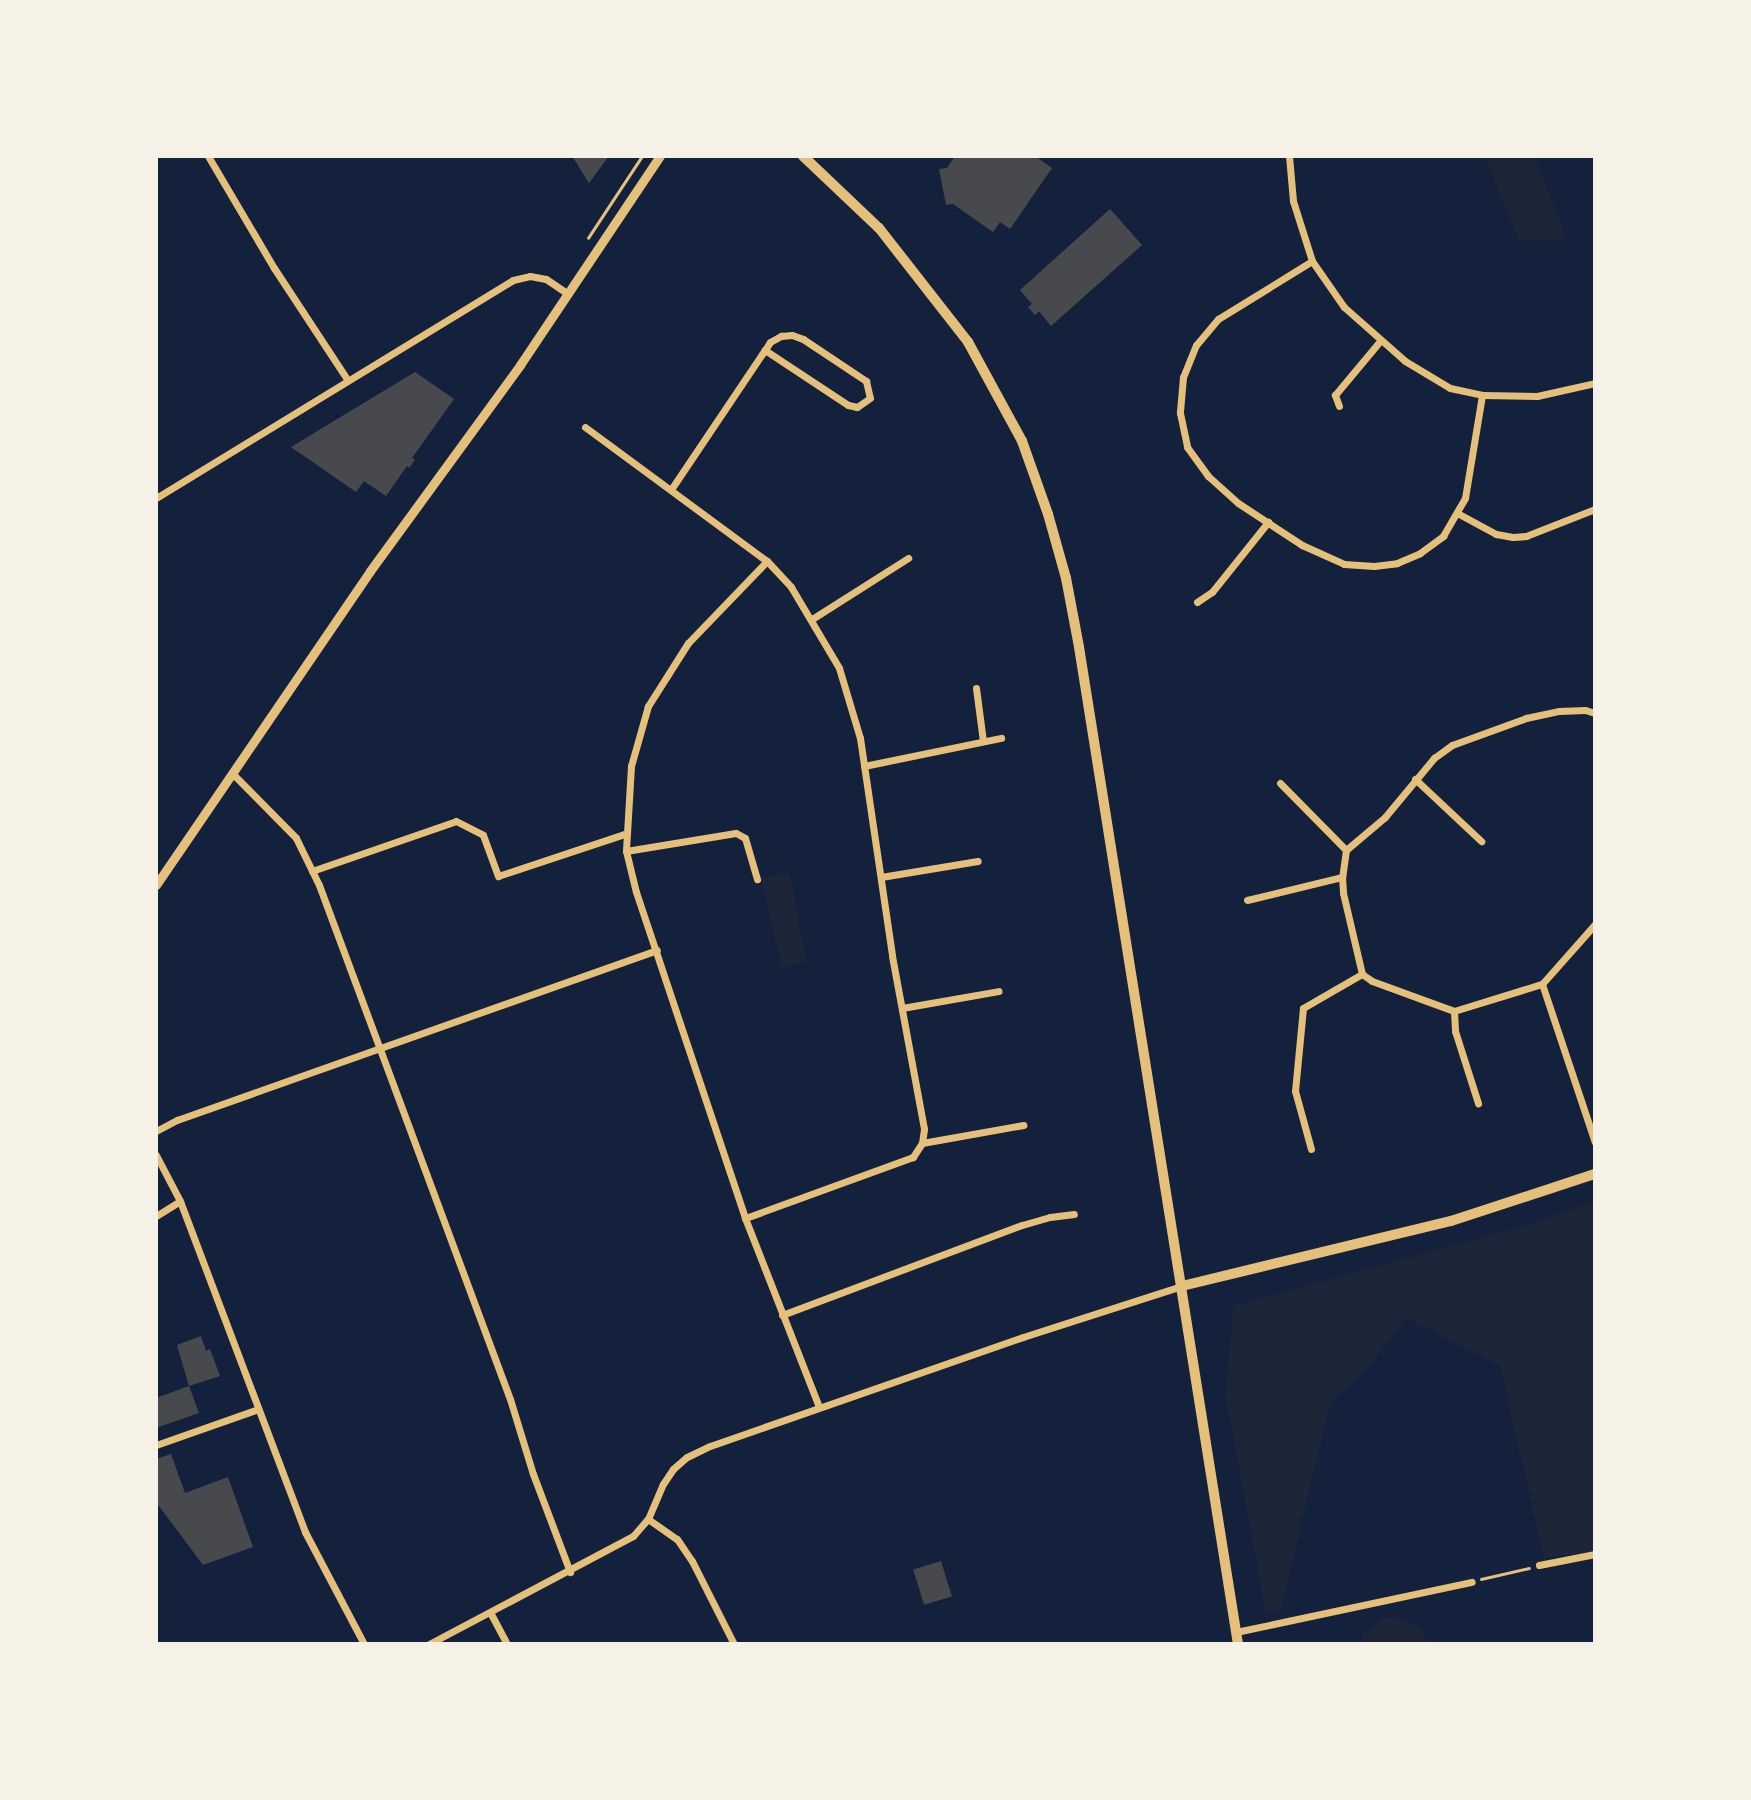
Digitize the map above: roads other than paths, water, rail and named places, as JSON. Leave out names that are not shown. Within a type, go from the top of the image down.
[{"type":"main road","points":[[803,156],[879,228],[968,342],[1022,441],[1044,502],[1066,578],[1079,647],[1238,1644]]},
{"type":"main road","points":[[1182,1286],[1451,1221],[1595,1174]]},
{"type":"street","points":[[208,156],[274,268],[347,379]]},
{"type":"street","points":[[156,885],[298,674],[450,456],[512,376],[660,156]]},
{"type":"street","points":[[1289,156],[1293,201],[1312,261],[1344,307],[1380,341],[1430,378],[1450,388],[1482,395],[1537,396],[1595,383]]},
{"type":"street","points":[[1312,261],[1218,319],[1196,345],[1183,377],[1180,396],[1182,430],[1195,462],[1223,490],[1320,555],[1344,564],[1374,566],[1397,563],[1420,553],[1443,536],[1459,514],[1471,478],[1482,395]]},
{"type":"street","points":[[156,498],[513,280],[530,276],[546,279],[567,293]]},
{"type":"street","points":[[672,488],[765,350],[780,336],[792,335],[803,339],[866,381],[870,398],[857,407],[848,405],[765,350]]},
{"type":"street","points":[[1339,407],[1335,395],[1380,341]]},
{"type":"street","points":[[585,427],[672,488],[767,561],[791,587],[839,668],[857,727],[924,1129],[922,1143],[913,1157],[745,1218]]},
{"type":"street","points":[[1459,514],[1496,534],[1513,537],[1535,533],[1595,509]]},
{"type":"street","points":[[1197,602],[1212,592],[1268,522]]},
{"type":"street","points":[[812,619],[908,558]]},
{"type":"street","points":[[767,561],[688,642],[648,706],[631,766],[626,850],[636,892],[745,1218],[819,1407]]},
{"type":"street","points":[[976,688],[984,741]]},
{"type":"street","points":[[1595,713],[1585,710],[1559,711],[1526,718],[1452,745],[1434,758],[1385,817],[1346,850],[1342,877],[1362,974],[1372,981],[1454,1011],[1542,984],[1595,924]]},
{"type":"street","points":[[864,766],[1001,738]]},
{"type":"street","points":[[232,773],[296,838],[312,871],[510,1399],[570,1572]]},
{"type":"street","points":[[1415,779],[1481,841]]},
{"type":"street","points":[[1280,783],[1346,850]]},
{"type":"street","points":[[312,871],[456,821],[483,835],[499,876],[627,833]]},
{"type":"street","points":[[626,850],[736,833],[745,838],[757,879]]},
{"type":"street","points":[[881,877],[978,861]]},
{"type":"street","points":[[1247,900],[1342,877]]},
{"type":"street","points":[[156,1131],[177,1120],[378,1048],[477,1016],[657,950]]},
{"type":"street","points":[[1311,1149],[1295,1091],[1303,1008],[1362,974]]},
{"type":"street","points":[[1542,984],[1595,1142]]},
{"type":"street","points":[[902,1008],[999,991]]},
{"type":"street","points":[[1454,1011],[1455,1031],[1478,1102]]},
{"type":"street","points":[[922,1143],[1023,1125]]},
{"type":"street","points":[[156,1155],[180,1200],[305,1532],[364,1644]]},
{"type":"street","points":[[156,1216],[180,1200]]},
{"type":"street","points":[[782,1315],[1022,1226],[1050,1217],[1073,1214]]},
{"type":"street","points":[[429,1644],[491,1614],[633,1536],[648,1520],[663,1483],[687,1457],[819,1407],[1182,1286]]},
{"type":"street","points":[[156,1445],[258,1409]]},
{"type":"street","points":[[648,1520],[677,1539],[734,1644]]},
{"type":"street","points":[[1539,1565],[1595,1554]]},
{"type":"street","points":[[1236,1632],[1472,1581]]},
{"type":"street","points":[[491,1614],[507,1644]]}]
